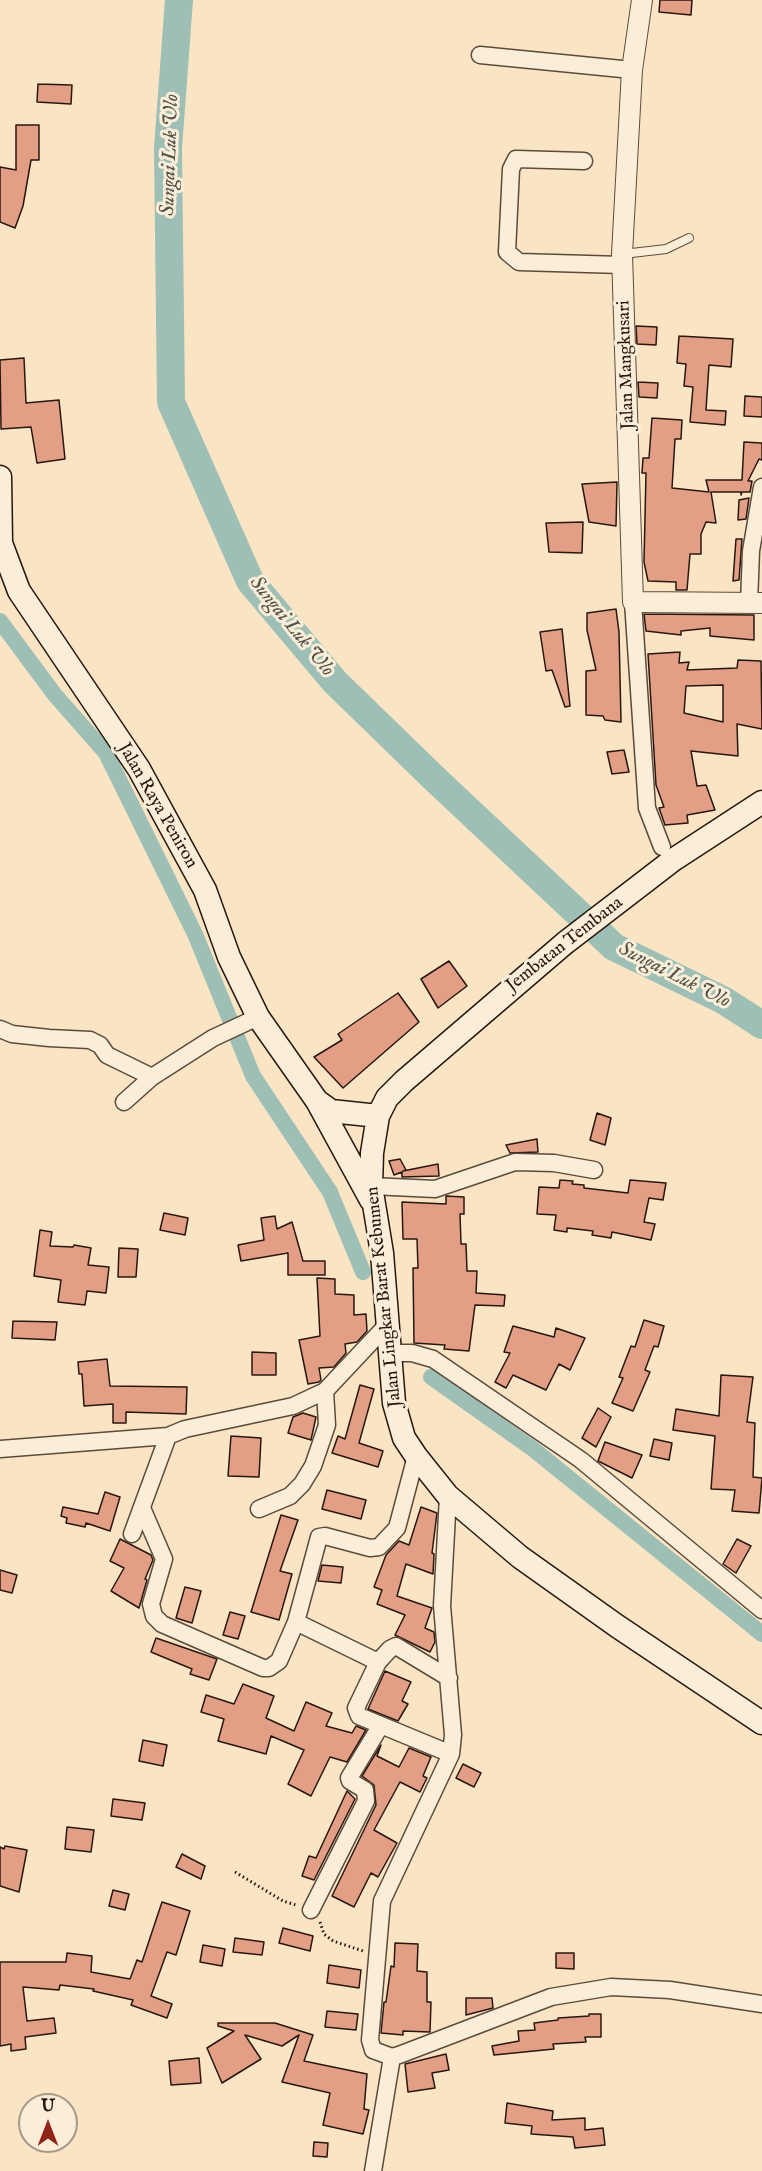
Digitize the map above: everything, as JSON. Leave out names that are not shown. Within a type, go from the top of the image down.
[{"type":"main road","name":"Jalan Raya Peniron","points":[[0,477],[1,543],[19,591],[139,769],[205,890],[229,957],[258,1017],[317,1101],[377,1211]]},
{"type":"main road","name":"Jembatan Tembana","points":[[471,1021],[565,943],[660,871],[762,802]]},
{"type":"main road","name":"Jalan Lingkar Barat Kebumen","points":[[471,1021],[393,1092],[378,1116],[372,1153],[371,1186],[377,1211],[388,1353],[393,1377],[393,1402],[404,1438],[448,1496],[520,1557],[762,1724]]},
{"type":"main road","points":[[317,1101],[331,1111],[378,1116]]},
{"type":"street","name":"Jalan Mangkusari","points":[[633,602],[622,260],[632,70],[642,0]]},
{"type":"street","points":[[480,55],[632,70]]},
{"type":"street","points":[[584,161],[516,159],[511,169],[507,252],[519,262],[622,260]]},
{"type":"street","points":[[662,848],[647,808],[633,602],[756,603],[751,551],[762,488]]},
{"type":"street","points":[[124,1102],[152,1077],[213,1038],[258,1017]]},
{"type":"street","points":[[0,1029],[12,1034],[90,1040],[100,1045],[107,1055],[152,1077]]},
{"type":"street","points":[[371,1186],[435,1189],[515,1162],[554,1163],[594,1170]]},
{"type":"street","points":[[0,1449],[168,1436],[185,1429],[293,1406],[325,1391],[387,1325]]},
{"type":"street","points":[[388,1353],[412,1353],[433,1359],[581,1460],[762,1610]]},
{"type":"street","points":[[259,1509],[290,1496],[302,1484],[313,1466],[327,1425],[325,1391]]},
{"type":"street","points":[[132,1534],[168,1436]]},
{"type":"street","points":[[142,1508],[164,1559],[151,1608],[162,1624],[263,1668],[269,1668],[279,1661],[296,1623],[319,1537],[325,1536],[370,1548],[379,1547],[397,1528],[404,1510],[416,1456]]},
{"type":"street","points":[[448,1496],[442,1606],[453,1735],[450,1754],[382,1901],[370,2040],[373,2050],[392,2057],[551,1997],[611,1987],[691,1993],[762,2004]]},
{"type":"street","points":[[296,1623],[378,1662]]},
{"type":"street","points":[[449,1678],[396,1646],[378,1662],[356,1708],[359,1716],[450,1754]]},
{"type":"street","points":[[311,1910],[366,1801],[365,1790],[350,1781],[350,1778],[381,1725]]},
{"type":"street","points":[[373,2171],[392,2057]]},
{"type":"lane","points":[[622,260],[666,249],[689,238]]},
{"type":"building","points":[[660,0],[692,0],[691,15],[659,12]]},
{"type":"building","points":[[38,84],[72,85],[71,104],[37,102]]},
{"type":"building","points":[[16,125],[39,125],[39,160],[31,160],[23,206],[15,228],[0,222],[0,167],[16,170]]},
{"type":"building","points":[[636,326],[657,327],[656,345],[637,344]]},
{"type":"building","points":[[679,336],[733,339],[731,367],[709,365],[706,410],[726,411],[725,425],[690,422],[693,387],[684,386],[686,364],[677,363]]},
{"type":"building","points":[[24,358],[26,403],[59,400],[65,459],[37,463],[31,427],[1,429],[0,360]]},
{"type":"building","points":[[638,382],[658,383],[657,398],[639,397]]},
{"type":"building","points":[[745,396],[762,397],[762,417],[744,416]]},
{"type":"building","points":[[652,418],[682,420],[681,439],[675,439],[672,488],[709,492],[706,480],[742,480],[744,442],[762,443],[762,460],[759,459],[748,481],[752,481],[750,492],[742,492],[741,495],[741,492],[711,492],[716,523],[706,522],[701,534],[701,554],[690,554],[687,590],[676,590],[676,582],[648,581],[644,562],[646,473],[642,473],[643,458],[649,458]]},
{"type":"building","points":[[617,482],[616,526],[589,522],[582,484]]},
{"type":"building","points":[[749,498],[746,519],[738,520],[739,500]]},
{"type":"building","points":[[583,522],[582,553],[549,552],[546,523]]},
{"type":"building","points":[[736,539],[742,539],[739,580],[733,581]]},
{"type":"building","points":[[616,609],[619,632],[621,722],[605,720],[603,716],[586,715],[586,671],[596,670],[587,630],[587,613]]},
{"type":"building","points":[[644,614],[754,615],[754,640],[710,636],[710,628],[681,631],[681,635],[646,631]]},
{"type":"building","points":[[562,629],[570,706],[565,707],[552,670],[546,671],[540,632]]},
{"type":"building","points":[[680,652],[679,663],[689,662],[687,670],[737,668],[738,660],[761,661],[762,729],[737,724],[738,756],[691,751],[697,786],[706,785],[715,810],[687,815],[688,823],[665,825],[659,808],[664,807],[656,785],[648,654]],"holes":[[[723,685],[723,722],[684,713],[686,686]]]},
{"type":"building","points":[[624,750],[629,772],[612,774],[607,752]]},
{"type":"building","points":[[449,961],[467,986],[438,1008],[421,979]]},
{"type":"building","points":[[398,993],[419,1022],[343,1088],[314,1057],[342,1040],[338,1034]]},
{"type":"building","points":[[597,1113],[611,1118],[605,1145],[590,1140]]},
{"type":"building","points":[[537,1139],[538,1152],[510,1153],[506,1145]]},
{"type":"building","points":[[400,1159],[406,1170],[403,1171],[438,1164],[439,1176],[402,1177],[402,1172],[394,1175],[389,1161]]},
{"type":"building","points":[[560,1180],[573,1181],[572,1184],[584,1185],[584,1188],[628,1193],[630,1180],[666,1183],[663,1200],[649,1198],[644,1222],[655,1224],[651,1240],[612,1232],[611,1238],[592,1235],[593,1231],[567,1228],[567,1232],[554,1230],[556,1215],[537,1214],[539,1187],[559,1188]]},
{"type":"building","points":[[446,1196],[464,1197],[464,1214],[460,1214],[461,1244],[466,1244],[467,1271],[477,1271],[476,1293],[505,1295],[504,1306],[475,1305],[469,1351],[444,1349],[445,1345],[414,1343],[413,1268],[418,1268],[417,1239],[403,1239],[402,1202],[446,1204]]},
{"type":"building","points":[[164,1213],[188,1218],[185,1235],[160,1230]]},
{"type":"building","points":[[275,1216],[277,1229],[292,1222],[303,1261],[325,1261],[325,1275],[288,1275],[288,1253],[241,1261],[238,1245],[264,1240],[261,1218]]},
{"type":"building","points":[[40,1230],[52,1232],[50,1246],[73,1247],[74,1245],[91,1248],[88,1265],[109,1267],[106,1293],[87,1291],[85,1305],[58,1302],[61,1280],[34,1276]]},
{"type":"building","points":[[119,1248],[138,1249],[136,1277],[118,1277]]},
{"type":"building","points":[[317,1278],[335,1279],[335,1294],[354,1295],[354,1315],[366,1314],[367,1331],[357,1342],[345,1344],[346,1353],[334,1367],[319,1368],[321,1380],[319,1382],[308,1384],[299,1340],[320,1336]]},
{"type":"building","points":[[644,1320],[664,1326],[658,1347],[654,1346],[645,1370],[650,1372],[633,1411],[612,1403],[623,1378],[619,1377],[631,1346],[635,1347]]},
{"type":"building","points":[[13,1321],[57,1322],[55,1340],[12,1338]]},
{"type":"building","points":[[513,1326],[554,1337],[556,1328],[585,1338],[570,1370],[559,1364],[546,1390],[513,1375],[506,1388],[495,1382],[510,1353],[504,1352]]},
{"type":"building","points":[[252,1352],[276,1353],[276,1375],[252,1375]]},
{"type":"building","points":[[107,1359],[110,1386],[187,1387],[186,1414],[126,1412],[126,1423],[113,1423],[113,1404],[84,1406],[82,1374],[79,1374],[78,1362]]},
{"type":"building","points":[[721,1375],[753,1377],[747,1422],[755,1423],[753,1477],[762,1478],[759,1513],[732,1511],[735,1490],[711,1489],[715,1436],[673,1430],[676,1409],[719,1416]]},
{"type":"building","points":[[360,1385],[374,1389],[359,1443],[383,1451],[378,1467],[332,1453],[338,1436],[345,1439]]},
{"type":"building","points":[[598,1408],[611,1417],[596,1447],[582,1438]]},
{"type":"building","points":[[303,1413],[316,1417],[311,1440],[288,1433],[293,1417]]},
{"type":"building","points":[[231,1436],[261,1438],[259,1477],[228,1476]]},
{"type":"building","points":[[654,1439],[672,1443],[669,1460],[650,1456]]},
{"type":"building","points":[[605,1442],[642,1455],[632,1478],[598,1461]]},
{"type":"building","points":[[327,1490],[366,1500],[361,1519],[322,1509]]},
{"type":"building","points":[[105,1492],[120,1497],[110,1531],[86,1523],[85,1527],[66,1523],[67,1518],[61,1516],[63,1507],[98,1514]]},
{"type":"building","points":[[421,1507],[437,1513],[432,1553],[434,1554],[433,1574],[406,1564],[397,1596],[432,1608],[425,1628],[434,1632],[435,1642],[430,1652],[395,1635],[405,1615],[377,1604],[382,1590],[374,1587],[386,1555],[399,1541],[409,1545]]},
{"type":"building","points":[[281,1515],[298,1520],[280,1571],[292,1574],[279,1620],[251,1612]]},
{"type":"building","points":[[120,1539],[151,1555],[153,1560],[145,1579],[147,1580],[139,1608],[111,1591],[124,1568],[110,1561]]},
{"type":"building","points":[[737,1539],[751,1546],[736,1573],[723,1564]]},
{"type":"building","points":[[322,1565],[343,1567],[341,1583],[318,1581]]},
{"type":"building","points":[[0,1570],[17,1575],[12,1593],[0,1590]]},
{"type":"building","points":[[185,1587],[201,1591],[192,1623],[176,1618]]},
{"type":"building","points":[[230,1612],[245,1616],[238,1639],[223,1635]]},
{"type":"building","points":[[156,1638],[217,1659],[209,1680],[190,1674],[192,1669],[151,1652]]},
{"type":"building","points":[[385,1671],[411,1682],[402,1701],[408,1704],[398,1721],[368,1709]]},
{"type":"building","points":[[243,1684],[274,1696],[266,1718],[294,1731],[306,1702],[332,1713],[326,1726],[352,1733],[356,1726],[366,1730],[347,1762],[330,1757],[311,1796],[288,1784],[304,1750],[271,1736],[266,1754],[218,1741],[224,1719],[201,1712],[206,1695],[234,1704]]},
{"type":"building","points":[[143,1740],[167,1745],[163,1766],[139,1761]]},
{"type":"building","points":[[381,1745],[377,1756],[399,1767],[409,1748],[431,1757],[423,1776],[427,1778],[420,1792],[400,1782],[374,1830],[397,1843],[378,1877],[371,1873],[354,1907],[332,1896],[376,1805],[374,1785],[362,1776]]},
{"type":"building","points":[[463,1764],[481,1773],[474,1787],[456,1778]]},
{"type":"building","points":[[347,1791],[355,1799],[314,1880],[302,1876],[309,1856],[316,1858]]},
{"type":"building","points":[[113,1799],[145,1803],[142,1820],[111,1816]]},
{"type":"building","points":[[67,1827],[94,1830],[91,1852],[65,1849]]},
{"type":"building","points":[[5,1846],[27,1850],[19,1892],[0,1886],[0,1847],[4,1849]]},
{"type":"building","points":[[182,1854],[205,1866],[201,1879],[176,1867]]},
{"type":"building","points":[[113,1890],[129,1894],[125,1910],[109,1906]]},
{"type":"building","points":[[162,1902],[190,1911],[176,1955],[167,1952],[151,1996],[172,2004],[167,2018],[131,2005],[133,2000],[93,1991],[94,1989],[60,1985],[59,1990],[23,1987],[27,2021],[54,2018],[56,2033],[25,2037],[26,2049],[11,2051],[11,2044],[0,2046],[0,1962],[66,1962],[67,1953],[92,1956],[91,1972],[130,1979],[137,1960],[142,1962]]},
{"type":"building","points":[[283,1928],[313,1936],[310,1951],[279,1943]]},
{"type":"building","points":[[235,1938],[264,1942],[262,1955],[233,1952]]},
{"type":"building","points":[[395,1943],[418,1944],[417,1971],[427,1972],[427,2002],[431,2002],[430,2032],[403,2031],[403,2035],[381,2033],[391,1966],[394,1967]]},
{"type":"building","points":[[203,1945],[225,1949],[222,1966],[200,1962]]},
{"type":"building","points":[[556,1953],[574,1953],[574,1969],[556,1968]]},
{"type":"building","points":[[329,1965],[361,1970],[359,1988],[327,1983]]},
{"type":"building","points":[[466,1998],[492,1998],[493,2008],[466,2015]]},
{"type":"building","points":[[327,2011],[358,2014],[356,2030],[325,2027]]},
{"type":"building","points":[[589,2014],[601,2014],[601,2037],[585,2037],[586,2042],[553,2044],[554,2049],[494,2055],[492,2046],[519,2041],[518,2031],[535,2030],[534,2023],[558,2020],[558,2018],[589,2016]]},
{"type":"building","points":[[218,2023],[275,2023],[313,2035],[304,2061],[367,2074],[364,2109],[369,2110],[363,2134],[323,2125],[330,2093],[282,2082],[299,2035],[282,2046],[245,2035],[261,2059],[222,2083],[207,2048],[234,2031],[218,2026]]},
{"type":"building","points":[[446,2054],[449,2070],[432,2073],[435,2088],[408,2092],[405,2064]]},
{"type":"building","points":[[199,2058],[201,2083],[171,2085],[169,2061]]},
{"type":"building","points":[[507,2103],[553,2111],[552,2120],[585,2118],[585,2130],[603,2128],[605,2145],[575,2148],[573,2137],[531,2134],[532,2126],[505,2123]]},
{"type":"building","points":[[314,2142],[328,2143],[327,2157],[313,2156]]},
{"type":"waterway","name":"Sungai Luk Ulo","points":[[179,0],[168,148],[171,402],[250,581],[335,682],[614,947],[723,1000],[762,1025]]},
{"type":"waterway","points":[[0,621],[55,695],[106,753],[195,934],[253,1076],[330,1192],[363,1272]]},
{"type":"waterway","points":[[431,1377],[533,1449],[762,1634]]}]
